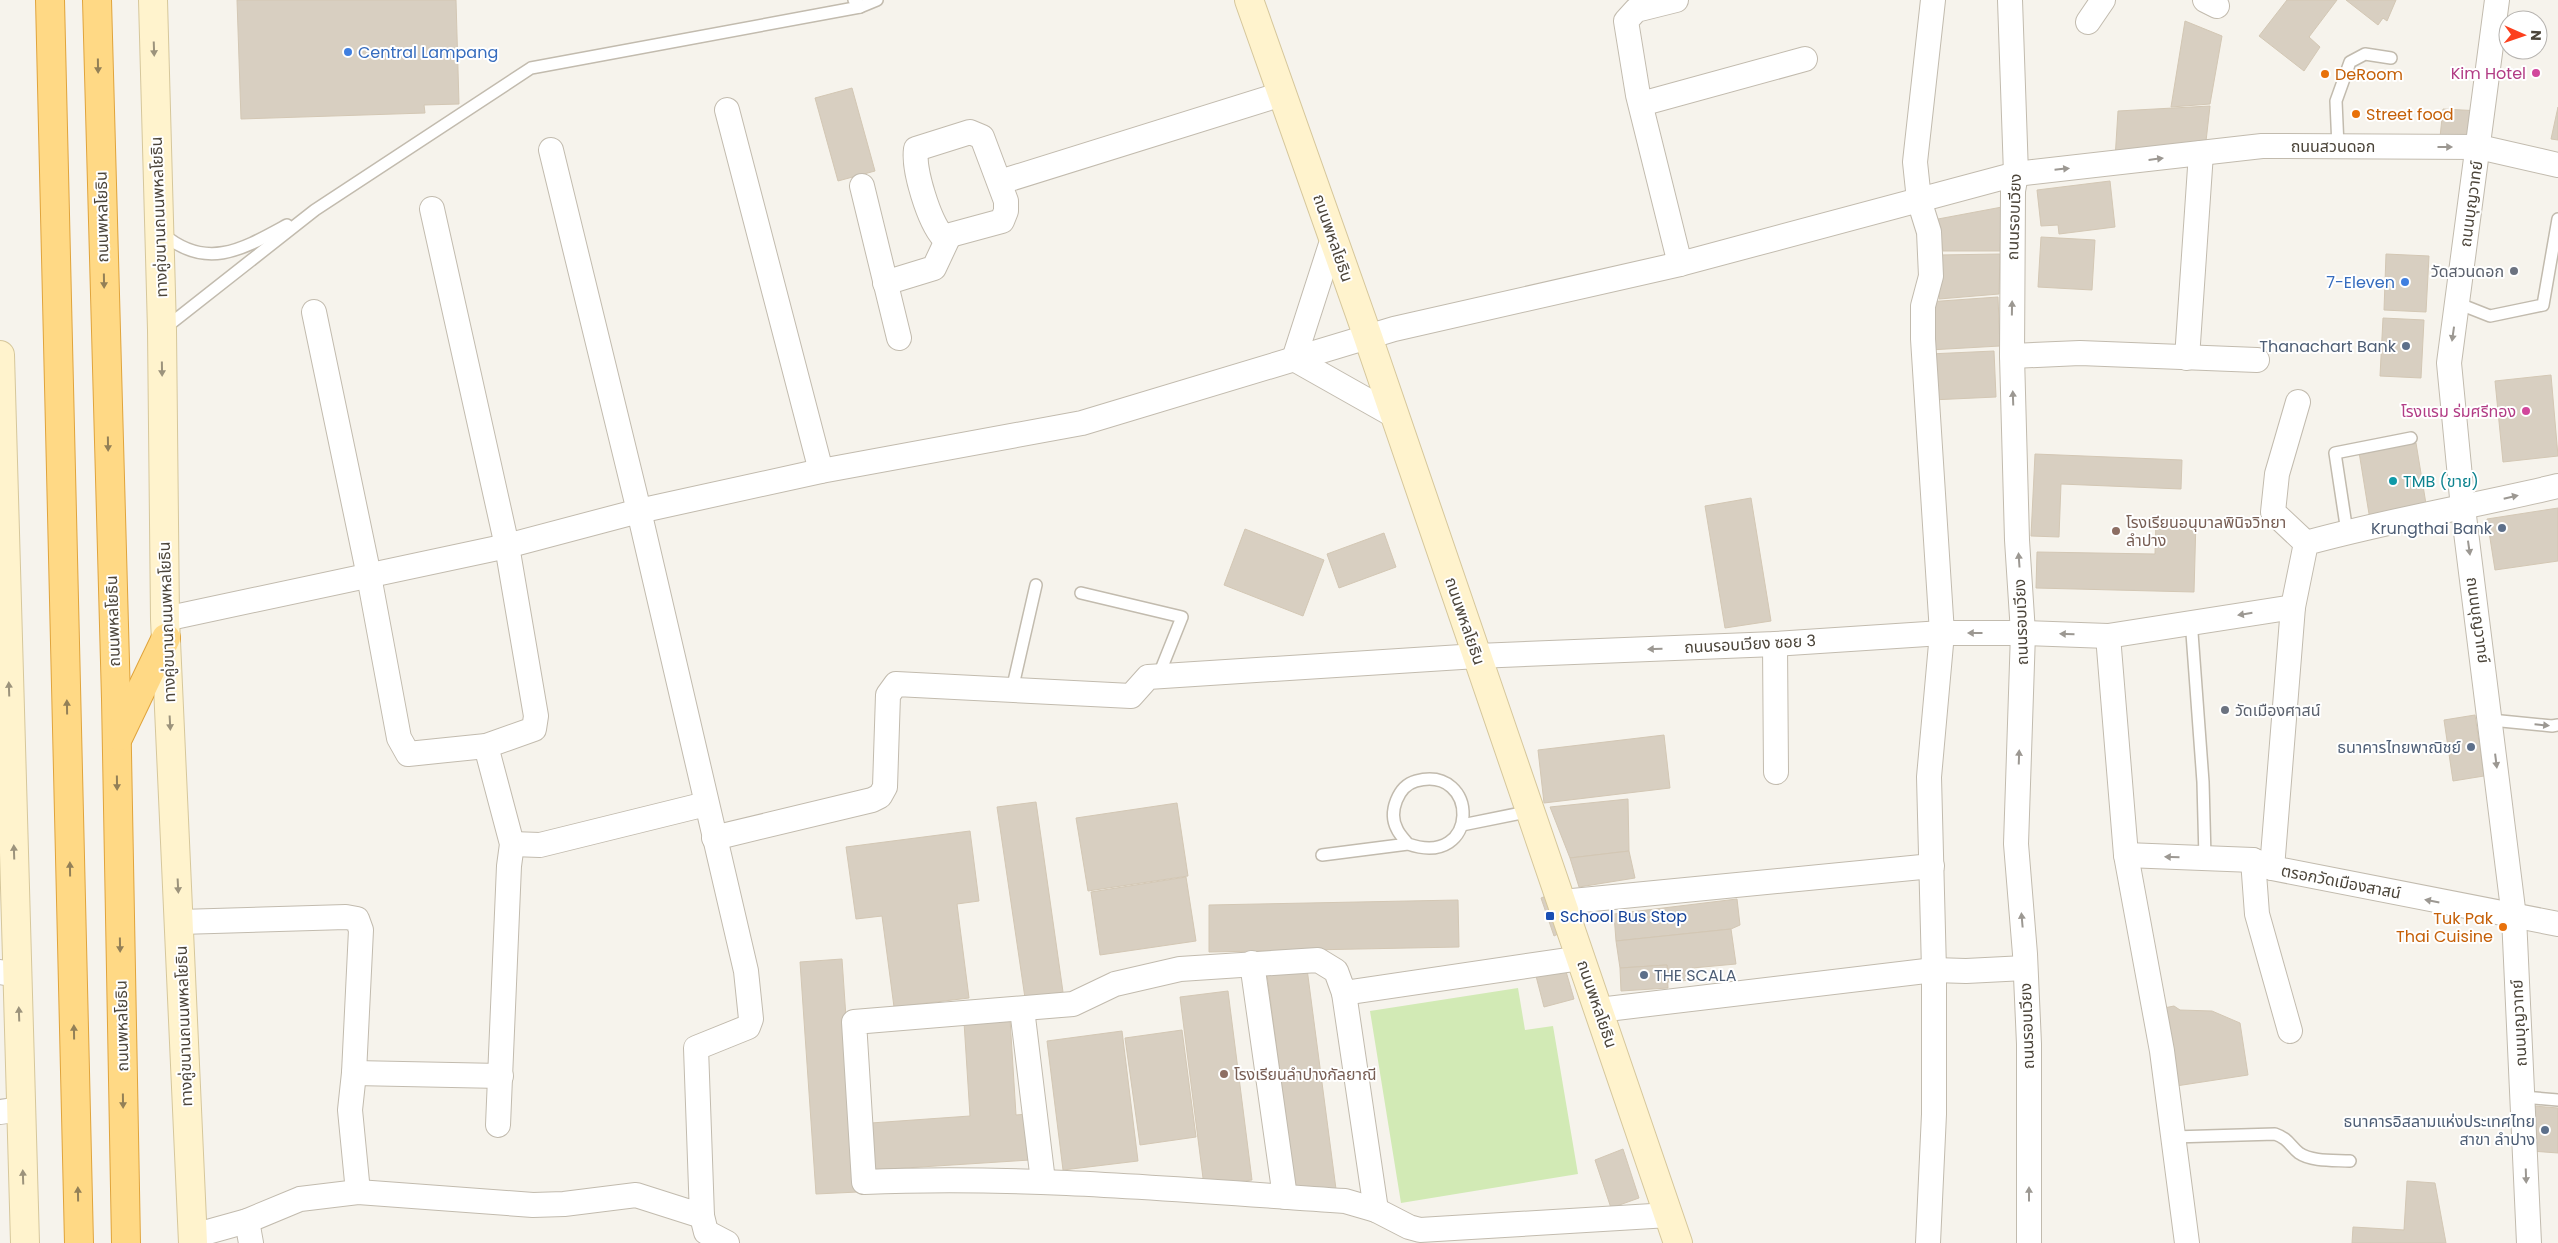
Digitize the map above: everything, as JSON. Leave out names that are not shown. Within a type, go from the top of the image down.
[{"type":"highway","points":[[50,0],[79,1243]]},
{"type":"highway","name":"ถนนพหลโยธิน","points":[[97,0],[116,742],[126,1243]]},
{"type":"highway","points":[[116,742],[166,628]]},
{"type":"main road","name":"ทางคู่ขนานถนนพหลโยธิน","points":[[153,0],[162,330],[166,628],[193,1240]]},
{"type":"main road","name":"ถนนพหลโยธิน","points":[[1249,0],[1368,336],[1678,1243]]},
{"type":"main road","points":[[0,356],[11,1110],[25,1243]]},
{"type":"street","points":[[1676,0],[1636,10],[1626,21],[1640,104],[1680,264]]},
{"type":"street","points":[[1928,1243],[1934,1114],[1934,970],[1930,778],[1942,633],[1923,339],[1923,306],[1931,276],[1929,232],[1919,200],[1915,162],[1933,0]]},
{"type":"street","name":"ถนนรอบเวียง","points":[[2010,0],[2016,174],[2013,191],[2012,356],[2017,540],[2023,633],[2016,844],[2029,1044],[2029,1243]]},
{"type":"street","points":[[2088,22],[2103,0]]},
{"type":"street","name":"ถนนบุญวาทย์","points":[[2497,0],[2449,363],[2463,508],[2491,720],[2514,917],[2529,1243]]},
{"type":"street","points":[[1640,104],[1805,59]]},
{"type":"street","points":[[1000,182],[1282,94]]},
{"type":"street","points":[[726,110],[821,471]]},
{"type":"street","points":[[970,132],[977,133],[982,137],[1000,182],[1006,201],[1006,211],[1002,221],[950,236],[943,237],[937,231],[915,164],[916,150],[970,132]]},
{"type":"street","name":"ถนนสวนดอก","points":[[166,628],[369,576],[507,546],[639,511],[821,471],[1082,422],[1368,336],[1680,264],[2016,174],[2262,146],[2479,147],[2558,166]]},
{"type":"street","points":[[551,150],[639,511],[746,971],[750,1019],[748,1027],[696,1048],[702,1216],[706,1232],[727,1243]]},
{"type":"street","points":[[2187,358],[2201,153]]},
{"type":"street","points":[[862,186],[899,338]]},
{"type":"street","points":[[314,312],[369,576],[399,738],[408,754],[486,746],[534,729],[536,716],[507,546],[432,210]]},
{"type":"street","points":[[885,283],[934,268],[950,236]]},
{"type":"street","points":[[1333,238],[1294,359],[1395,416]]},
{"type":"street","points":[[2012,356],[2080,353],[2257,360]]},
{"type":"street","points":[[2298,402],[2277,474],[2273,512],[2306,543],[2347,532],[2558,486]]},
{"type":"street","name":"ตรอกวัดเมืองสาสน์","points":[[2306,543],[2293,607],[2262,864],[2514,917],[2558,924]]},
{"type":"street","name":"ถนนรอบเวียง ซอย 3","points":[[1158,677],[1477,656],[1774,644],[1942,633],[2108,636],[2293,607]]},
{"type":"street","points":[[2108,636],[2126,856],[2162,1051],[2187,1243]]},
{"type":"street","points":[[1774,644],[1776,772]]},
{"type":"street","points":[[714,838],[872,800],[880,796],[885,787],[888,696],[896,684],[1131,696],[1148,678],[1158,677]]},
{"type":"street","points":[[486,746],[512,844],[509,866],[498,1126]]},
{"type":"street","points":[[512,844],[540,845],[706,804]]},
{"type":"street","points":[[2126,856],[2205,858],[2262,864],[2257,914],[2290,1032]]},
{"type":"street","points":[[1562,902],[1932,866]]},
{"type":"street","points":[[180,922],[346,917],[357,919],[361,930],[354,1073],[350,1110],[358,1192]]},
{"type":"street","points":[[1344,993],[1581,958]]},
{"type":"street","points":[[1376,1210],[1344,993],[1336,971],[1318,960],[1180,969],[1115,984],[1073,1004],[854,1022],[864,1182],[937,1179],[1043,1181],[1133,1185],[1345,1201],[1376,1210],[1409,1227],[1420,1230],[1669,1215]]},
{"type":"street","points":[[1252,963],[1284,1197]]},
{"type":"street","points":[[1598,1010],[1934,970],[1966,971],[2025,968]]},
{"type":"street","points":[[1022,1009],[1043,1181]]},
{"type":"street","points":[[354,1073],[501,1076]]},
{"type":"street","points":[[193,1240],[249,1232],[300,1199],[358,1192],[533,1204],[564,1204],[636,1195],[702,1216]]},
{"type":"lane","points":[[162,330],[315,210],[531,68],[877,0]]},
{"type":"lane","points":[[2338,146],[2336,100],[2350,62],[2365,54],[2391,58]]},
{"type":"lane","points":[[159,231],[183,249],[207,254],[223,254],[269,234],[315,210]]},
{"type":"lane","points":[[2457,303],[2490,316],[2543,304],[2558,219]]},
{"type":"lane","points":[[2347,532],[2335,453],[2411,438]]},
{"type":"lane","points":[[1012,690],[1036,585]]},
{"type":"lane","points":[[1081,593],[1182,617],[1158,677]]},
{"type":"lane","points":[[2192,633],[2203,782],[2205,858]]},
{"type":"lane","points":[[2491,720],[2558,725]]},
{"type":"lane","points":[[1322,855],[1408,844],[1422,849],[1438,848],[1453,840],[1462,825],[1464,808],[1457,792],[1444,782],[1427,778],[1411,783],[1399,795],[1393,811],[1396,828],[1408,844]]},
{"type":"lane","points":[[1462,825],[1531,811]]},
{"type":"lane","points":[[2523,1097],[2558,1100]]},
{"type":"lane","points":[[2173,1137],[2275,1134],[2286,1138],[2300,1154],[2310,1158],[2350,1162]]},
{"type":"green space","points":[[1518,988],[1525,1030],[1553,1026],[1578,1174],[1401,1203],[1370,1011]]},
{"type":"building","name":"Central Lampang","points":[[237,0],[456,0],[459,104],[424,105],[425,113],[241,119]]},
{"type":"building","points":[[2287,0],[2337,0],[2309,37],[2320,47],[2304,71],[2259,36]]},
{"type":"building","points":[[2346,0],[2396,0],[2387,21],[2383,18],[2378,25]]},
{"type":"building","points":[[2185,21],[2222,36],[2210,104],[2171,107]]},
{"type":"building","points":[[852,88],[875,171],[838,181],[815,98]]},
{"type":"building","points":[[2210,106],[2205,150],[2115,159],[2118,111]]},
{"type":"building","points":[[2558,107],[2558,140],[2551,139]]},
{"type":"building","points":[[2443,109],[2481,111],[2477,138],[2440,137]]},
{"type":"building","points":[[2110,181],[2115,227],[2059,234],[2058,225],[2041,226],[2037,190]]},
{"type":"building","points":[[2002,207],[2000,251],[1943,251],[1938,219]]},
{"type":"building","points":[[2041,237],[2095,240],[2092,290],[2038,287]]},
{"type":"building","points":[[2000,254],[1999,294],[1939,299],[1939,255]]},
{"type":"building","points":[[2386,254],[2429,256],[2426,312],[2384,310]]},
{"type":"building","points":[[1998,297],[2000,346],[1929,350],[1927,302]]},
{"type":"building","points":[[2383,318],[2424,320],[2421,378],[2380,376]]},
{"type":"building","points":[[1994,351],[1996,397],[1931,400],[1929,354]]},
{"type":"building","name":"โรงแรม ร่มศรีทอง","points":[[2551,375],[2558,456],[2503,462],[2495,381]]},
{"type":"building","name":"TMB (ขาย)","points":[[2416,443],[2427,510],[2370,520],[2359,452]]},
{"type":"building","points":[[2035,454],[2182,460],[2181,489],[2061,484],[2059,537],[2031,536]]},
{"type":"building","points":[[1751,498],[1771,621],[1725,628],[1705,506]]},
{"type":"building","points":[[2558,508],[2558,561],[2495,570],[2487,519]]},
{"type":"building","points":[[2156,518],[2196,520],[2194,592],[2036,588],[2037,552],[2155,554]]},
{"type":"building","points":[[1245,529],[1324,560],[1303,616],[1224,585]]},
{"type":"building","points":[[1384,533],[1396,567],[1339,588],[1327,554]]},
{"type":"building","points":[[2475,715],[2484,776],[2453,781],[2444,720]]},
{"type":"building","points":[[1664,735],[1670,788],[1544,803],[1538,750]]},
{"type":"building","points":[[1628,799],[1629,851],[1570,858],[1550,807]]},
{"type":"building","points":[[1036,802],[1063,992],[1025,998],[997,807]]},
{"type":"building","points":[[1177,803],[1188,876],[1088,891],[1076,818]]},
{"type":"building","points":[[970,831],[979,901],[957,904],[969,998],[894,1007],[882,916],[856,919],[846,847]]},
{"type":"building","points":[[1629,851],[1635,878],[1579,887],[1570,858]]},
{"type":"building","points":[[1186,877],[1196,941],[1100,955],[1091,892]]},
{"type":"building","name":"School Bus Stop","points":[[1546,896],[1558,934],[1554,936],[1541,898]]},
{"type":"building","points":[[1737,899],[1740,925],[1731,929],[1616,941],[1614,914]]},
{"type":"building","points":[[1458,900],[1459,947],[1209,952],[1209,905]]},
{"type":"building","points":[[1731,929],[1736,964],[1692,968],[1691,980],[1668,982],[1667,965],[1620,968],[1616,941]]},
{"type":"building","points":[[842,959],[858,1192],[816,1194],[800,962]]},
{"type":"building","points":[[1306,961],[1336,1189],[1296,1194],[1266,967]]},
{"type":"building","name":"THE SCALA","points":[[1667,965],[1668,988],[1621,991],[1620,968]]},
{"type":"building","points":[[1565,968],[1574,999],[1544,1007],[1536,976]]},
{"type":"building","points":[[1228,991],[1252,1180],[1204,1186],[1180,997]]},
{"type":"building","points":[[2174,1006],[2180,1010],[2212,1011],[2240,1023],[2248,1075],[2176,1086],[2164,1008]]},
{"type":"building","points":[[1010,1019],[1016,1115],[1027,1114],[1030,1160],[874,1170],[871,1123],[970,1116],[964,1022]]},
{"type":"building","points":[[1182,1030],[1196,1137],[1140,1145],[1125,1038]]},
{"type":"building","points":[[1122,1031],[1138,1161],[1063,1170],[1047,1041]]},
{"type":"building","name":"ธนาคารอิสลามแห่งประเทศไทย สาขา ลำปาง","points":[[2534,1106],[2558,1108],[2558,1153],[2531,1151]]},
{"type":"building","points":[[1623,1149],[1639,1198],[1611,1208],[1595,1160]]},
{"type":"building","points":[[2407,1181],[2435,1183],[2446,1243],[2352,1243],[2353,1227],[2404,1230]]},
{"type":"place","name":"Central Lampang","points":[[348,52]]},
{"type":"place","name":"Kim Hotel","points":[[2536,73]]},
{"type":"place","name":"DeRoom","points":[[2325,74]]},
{"type":"place","name":"Street food","points":[[2356,114]]},
{"type":"place","name":"วัดสวนดอก","points":[[2514,271]]},
{"type":"place","name":"7-Eleven","points":[[2405,282]]},
{"type":"place","name":"Thanachart Bank","points":[[2406,346]]},
{"type":"place","name":"โรงแรม ร่มศรีทอง","points":[[2526,411]]},
{"type":"place","name":"TMB (ขาย)","points":[[2393,481]]},
{"type":"place","name":"Krungthai Bank","points":[[2502,528]]},
{"type":"place","name":"โรงเรียนอนุบาลพินิจวิทยา ลำปาง","points":[[2116,531]]},
{"type":"place","name":"วัดเมืองศาสน์","points":[[2225,710]]},
{"type":"place","name":"ธนาคารไทยพาณิชย์","points":[[2471,747]]},
{"type":"place","name":"School Bus Stop","points":[[1550,916]]},
{"type":"place","name":"Tuk Pak Thai Cuisine","points":[[2503,927]]},
{"type":"place","name":"THE SCALA","points":[[1644,975]]},
{"type":"place","name":"โรงเรียนลำปางกัลยาณี","points":[[1224,1074]]},
{"type":"place","name":"ธนาคารอิสลามแห่งประเทศไทย สาขา ลำปาง","points":[[2545,1130]]}]
